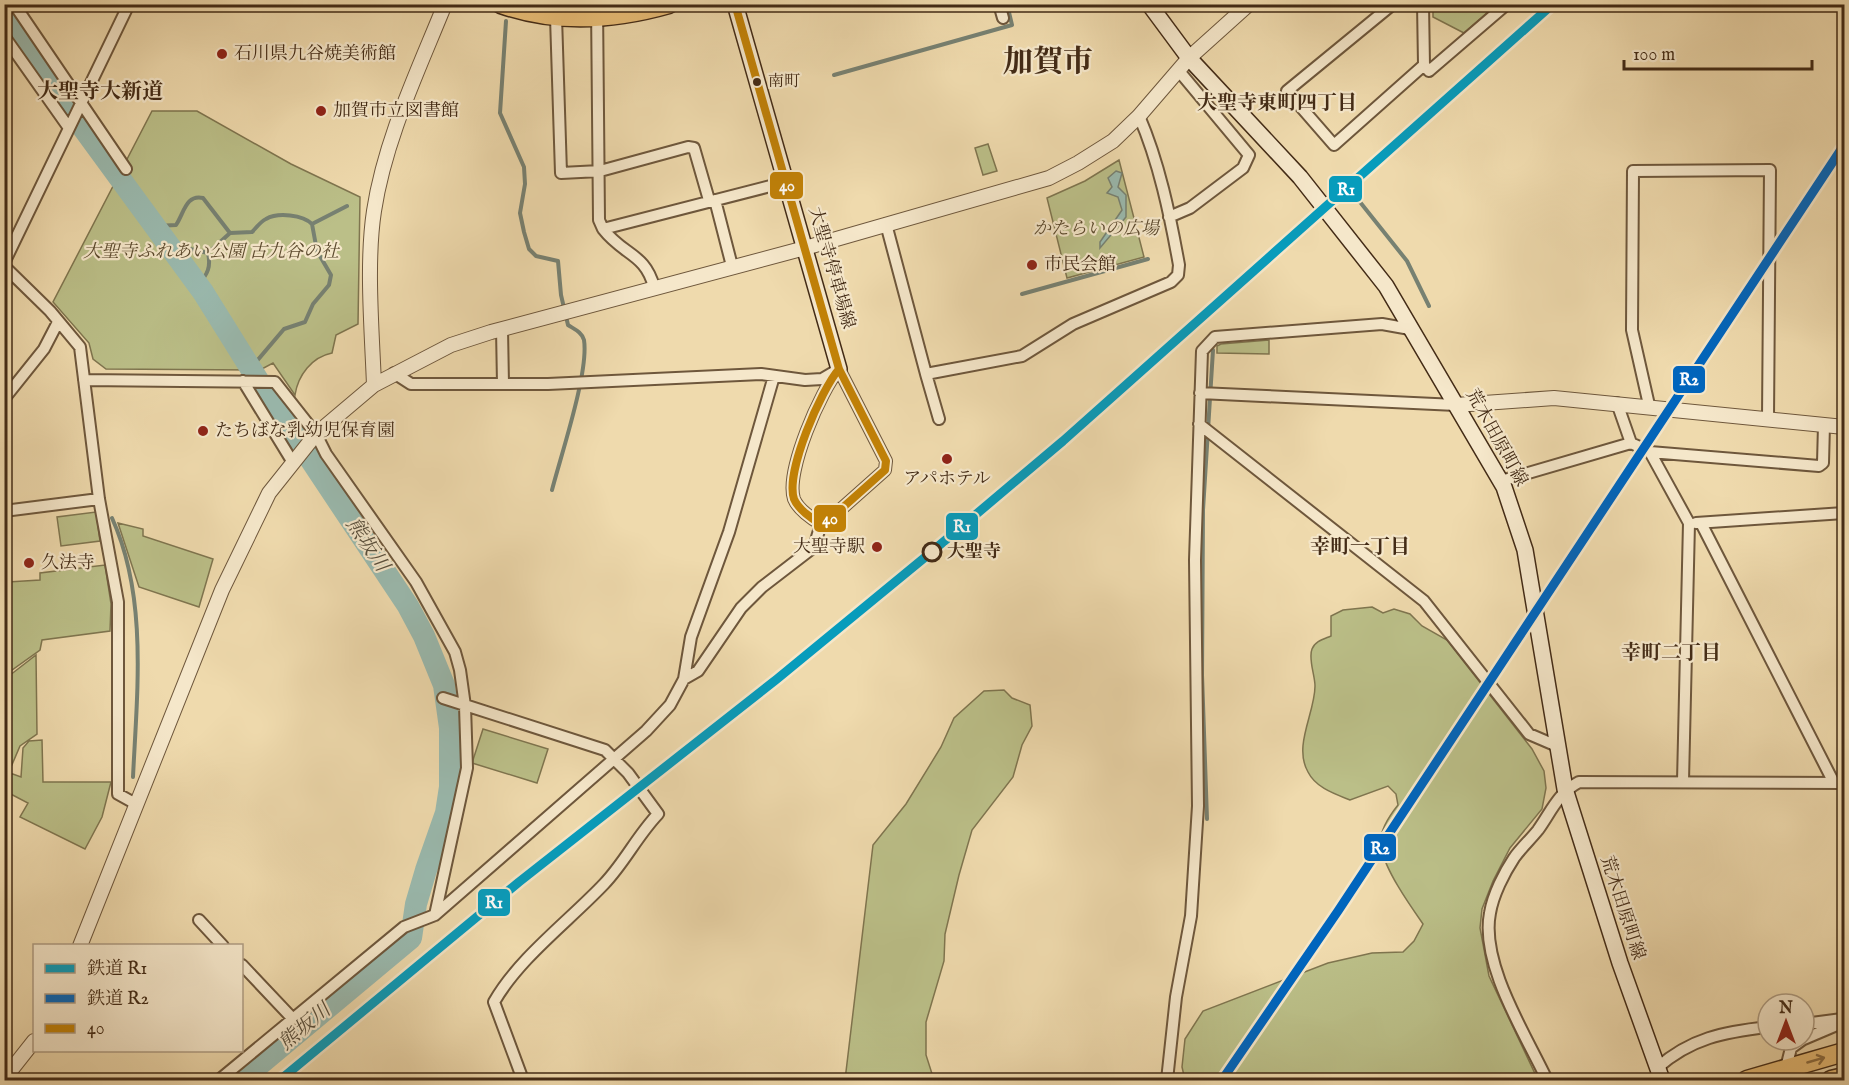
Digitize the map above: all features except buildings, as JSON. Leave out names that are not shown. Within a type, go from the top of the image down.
[{"type":"highway","points":[[501,4],[556,17],[597,11],[636,14],[669,4]]},
{"type":"highway","points":[[1747,1080],[1845,1052]]},
{"type":"highway","points":[[1831,1080],[1845,1077]]},
{"type":"main road","name":"大聖寺停車場線","points":[[735,4],[839,369]]},
{"type":"main road","name":"荒木田原町線","points":[[1149,4],[1189,58],[1300,177],[1386,286],[1501,482],[1525,550],[1557,746],[1577,834],[1660,1074]]},
{"type":"street","points":[[14,4],[126,169]]},
{"type":"street","points":[[129,4],[82,106],[4,264],[80,347],[99,498],[118,602],[118,794],[136,804]]},
{"type":"street","points":[[374,385],[372,243],[378,190],[388,149],[445,4]]},
{"type":"street","points":[[999,4],[1003,18]]},
{"type":"street","points":[[80,944],[222,590],[254,519],[294,459],[315,434],[374,385],[452,345],[502,328],[805,248],[1049,178],[1078,164],[1113,141],[1139,116],[1189,58],[1249,4]]},
{"type":"street","points":[[1393,4],[1287,91],[1334,145],[1424,65]]},
{"type":"street","points":[[1423,4],[1424,65],[1429,71],[1507,4]]},
{"type":"street","points":[[597,11],[599,220],[603,229],[626,253],[642,260],[650,271],[654,287]]},
{"type":"street","points":[[556,17],[561,173],[600,171],[688,147],[694,148],[732,266]]},
{"type":"street","points":[[4,36],[71,126]]},
{"type":"street","points":[[1169,217],[1190,208],[1243,168],[1248,164],[1249,154],[1179,71]]},
{"type":"street","points":[[926,374],[1022,356],[1073,324],[1171,282],[1178,274],[1179,265],[1169,217],[1149,137],[1139,116]]},
{"type":"street","points":[[1649,405],[1632,330],[1633,171],[1770,170],[1768,418]]},
{"type":"street","points":[[603,229],[786,182]]},
{"type":"street","points":[[886,224],[939,419]]},
{"type":"street","points":[[4,399],[44,348],[58,322]]},
{"type":"street","points":[[1167,1080],[1176,997],[1191,916],[1198,806],[1195,560],[1202,351],[1215,337],[1382,324],[1410,329]]},
{"type":"street","points":[[502,328],[503,384]]},
{"type":"street","points":[[394,373],[411,384],[548,384],[761,374],[822,379],[839,369]]},
{"type":"street","points":[[684,679],[698,671],[741,608],[762,587],[814,547],[821,524],[831,518],[885,470],[886,461],[839,369]]},
{"type":"street","points":[[821,524],[812,520],[795,501],[793,480],[819,399],[828,382],[839,369]]},
{"type":"street","points":[[219,1080],[404,927],[431,916],[646,731],[670,705],[684,679],[692,638],[729,532],[774,376]]},
{"type":"street","points":[[84,380],[275,382],[315,434],[326,454],[416,582],[455,652],[465,706],[467,768],[458,820],[431,916]]},
{"type":"street","points":[[245,381],[294,459]]},
{"type":"street","points":[[1200,393],[1456,405],[1554,398],[1649,405],[1845,427]]},
{"type":"street","points":[[1617,403],[1631,443]]},
{"type":"street","points":[[1199,424],[1424,601],[1529,734],[1557,746]]},
{"type":"street","points":[[1501,482],[1529,471],[1631,443],[1650,452],[1819,466],[1823,463],[1824,425]]},
{"type":"street","points":[[1650,452],[1689,523],[1683,781]]},
{"type":"street","points":[[4,511],[99,498]]},
{"type":"street","points":[[1689,523],[1845,513]]},
{"type":"street","points":[[1547,1080],[1503,987],[1491,955],[1490,912],[1499,885],[1514,858],[1538,830],[1565,789],[1579,782],[1839,783],[1701,523]]},
{"type":"street","points":[[443,698],[605,750],[628,773],[658,814],[640,832],[626,858],[606,883],[506,981],[494,1002],[523,1080]]},
{"type":"street","points":[[199,920],[223,944]]},
{"type":"street","points":[[243,965],[293,1019]]},
{"type":"street","points":[[1816,1023],[1845,1020]]},
{"type":"street","points":[[1816,1034],[1845,1020]]},
{"type":"street","points":[[1660,1074],[1676,1052],[1708,1037],[1756,1029]]},
{"type":"street","points":[[4,1079],[33,1042]]},
{"type":"street","points":[[1786,1068],[1790,1052]]},
{"type":"green space","points":[[1433,4],[1496,5],[1464,33],[1433,17]]},
{"type":"green space","name":"大聖寺ふれあい公園 古九谷の社","points":[[152,111],[197,111],[291,164],[360,197],[358,324],[336,335],[332,353],[318,358],[307,368],[299,381],[295,395],[273,363],[260,370],[106,369],[93,359],[89,343],[53,302]]},
{"type":"green space","points":[[988,144],[997,171],[983,175],[975,148]]},
{"type":"green space","name":"かたらいの広場","points":[[1119,160],[1144,257],[1067,278],[1047,198],[1085,181]]},
{"type":"green space","points":[[1269,340],[1269,354],[1217,353],[1217,346],[1221,344]]},
{"type":"green space","points":[[96,512],[100,541],[61,546],[57,517]]},
{"type":"green space","points":[[118,523],[143,529],[143,536],[213,559],[199,607],[139,587]]},
{"type":"green space","points":[[4,528],[8,582],[40,580],[40,573],[105,565],[111,604],[110,631],[42,640],[40,650],[5,675]]},
{"type":"green space","points":[[1372,607],[1383,613],[1394,609],[1410,614],[1422,626],[1447,640],[1532,749],[1544,771],[1546,788],[1542,809],[1510,848],[1482,909],[1480,928],[1489,976],[1538,1080],[1185,1080],[1182,1067],[1185,1039],[1203,1011],[1328,963],[1372,953],[1403,952],[1414,941],[1423,924],[1392,876],[1381,847],[1383,830],[1398,805],[1396,794],[1388,786],[1350,800],[1326,790],[1311,778],[1304,762],[1304,740],[1315,686],[1311,657],[1313,646],[1331,636],[1331,616],[1343,610]]},
{"type":"green space","points":[[36,655],[37,734],[20,746],[5,781],[5,679]]},
{"type":"green space","points":[[1004,690],[1012,698],[1030,705],[1032,726],[1022,745],[1013,777],[972,830],[959,875],[945,934],[944,961],[926,1022],[926,1055],[934,1080],[845,1080],[873,845],[906,804],[941,747],[954,718],[984,691]]},
{"type":"green space","points":[[483,729],[548,749],[537,783],[472,763]]},
{"type":"green space","points":[[42,740],[43,782],[111,782],[102,817],[85,849],[20,817],[28,803],[5,791],[10,773],[21,777],[23,748],[29,741]]},
{"type":"water","points":[[1116,171],[1122,173],[1118,187],[1126,195],[1126,217],[1100,248],[1100,242],[1122,210],[1118,197],[1107,193],[1112,187],[1108,178]]},
{"type":"waterway","points":[[834,75],[1012,25],[1007,4]]},
{"type":"waterway","name":"熊坂川","points":[[4,15],[56,91],[203,292],[261,385],[408,606],[424,636],[444,685],[450,728],[450,787],[446,813],[416,904],[411,938],[241,1080]]},
{"type":"waterway","points":[[506,21],[500,113],[524,167],[525,184],[520,213],[524,232],[529,249],[536,256],[558,261],[561,295],[568,325],[580,333],[584,340],[578,392],[552,490]]},
{"type":"waterway","points":[[1356,197],[1407,261],[1429,306]]},
{"type":"waterway","points":[[156,226],[176,225],[189,202],[197,198],[203,198],[230,233],[252,232],[264,220],[283,215],[303,218],[312,224]]},
{"type":"waterway","points":[[251,368],[284,329],[305,322],[313,304],[329,285],[331,275],[317,251],[312,224],[347,206]]},
{"type":"waterway","points":[[198,284],[208,270],[208,253],[230,233]]},
{"type":"waterway","points":[[179,258],[190,249],[208,253]]},
{"type":"waterway","points":[[1022,294],[1148,259]]},
{"type":"waterway","points":[[1207,819],[1202,675],[1203,510],[1213,350]]},
{"type":"waterway","points":[[112,518],[123,548],[136,612],[138,679],[133,777]]},
{"type":"rail line","name":"R1","points":[[280,1080],[519,882],[777,679],[1063,441],[1553,4]]},
{"type":"rail line","name":"R2","points":[[1222,1080],[1338,911],[1844,145]]},
{"type":"transit line","name":"40","points":[[735,4],[839,369],[886,461],[885,470],[831,518],[821,524],[799,506],[794,499],[793,487],[795,470],[806,432],[823,394],[839,369]]},
{"type":"place","name":"石川県九谷焼美術館","points":[[222,54]]},
{"type":"place","name":"南町","points":[[757,82]]},
{"type":"place","name":"加賀市立図書館","points":[[321,111]]},
{"type":"place","name":"市民会館","points":[[1032,265]]},
{"type":"place","name":"たちばな乳幼児保育園","points":[[203,431]]},
{"type":"place","name":"アパホテル","points":[[947,459]]},
{"type":"place","name":"大聖寺駅","points":[[877,547]]},
{"type":"place","name":"大聖寺","points":[[932,552]]},
{"type":"place","name":"久法寺","points":[[29,563]]},
{"type":"district","name":"加賀市","points":[[1048,63]]},
{"type":"district","name":"大聖寺大新道","points":[[100,92]]},
{"type":"district","name":"大聖寺東町四丁目","points":[[1277,103]]},
{"type":"district","name":"幸町一丁目","points":[[1360,547]]},
{"type":"district","name":"幸町二丁目","points":[[1671,653]]}]
